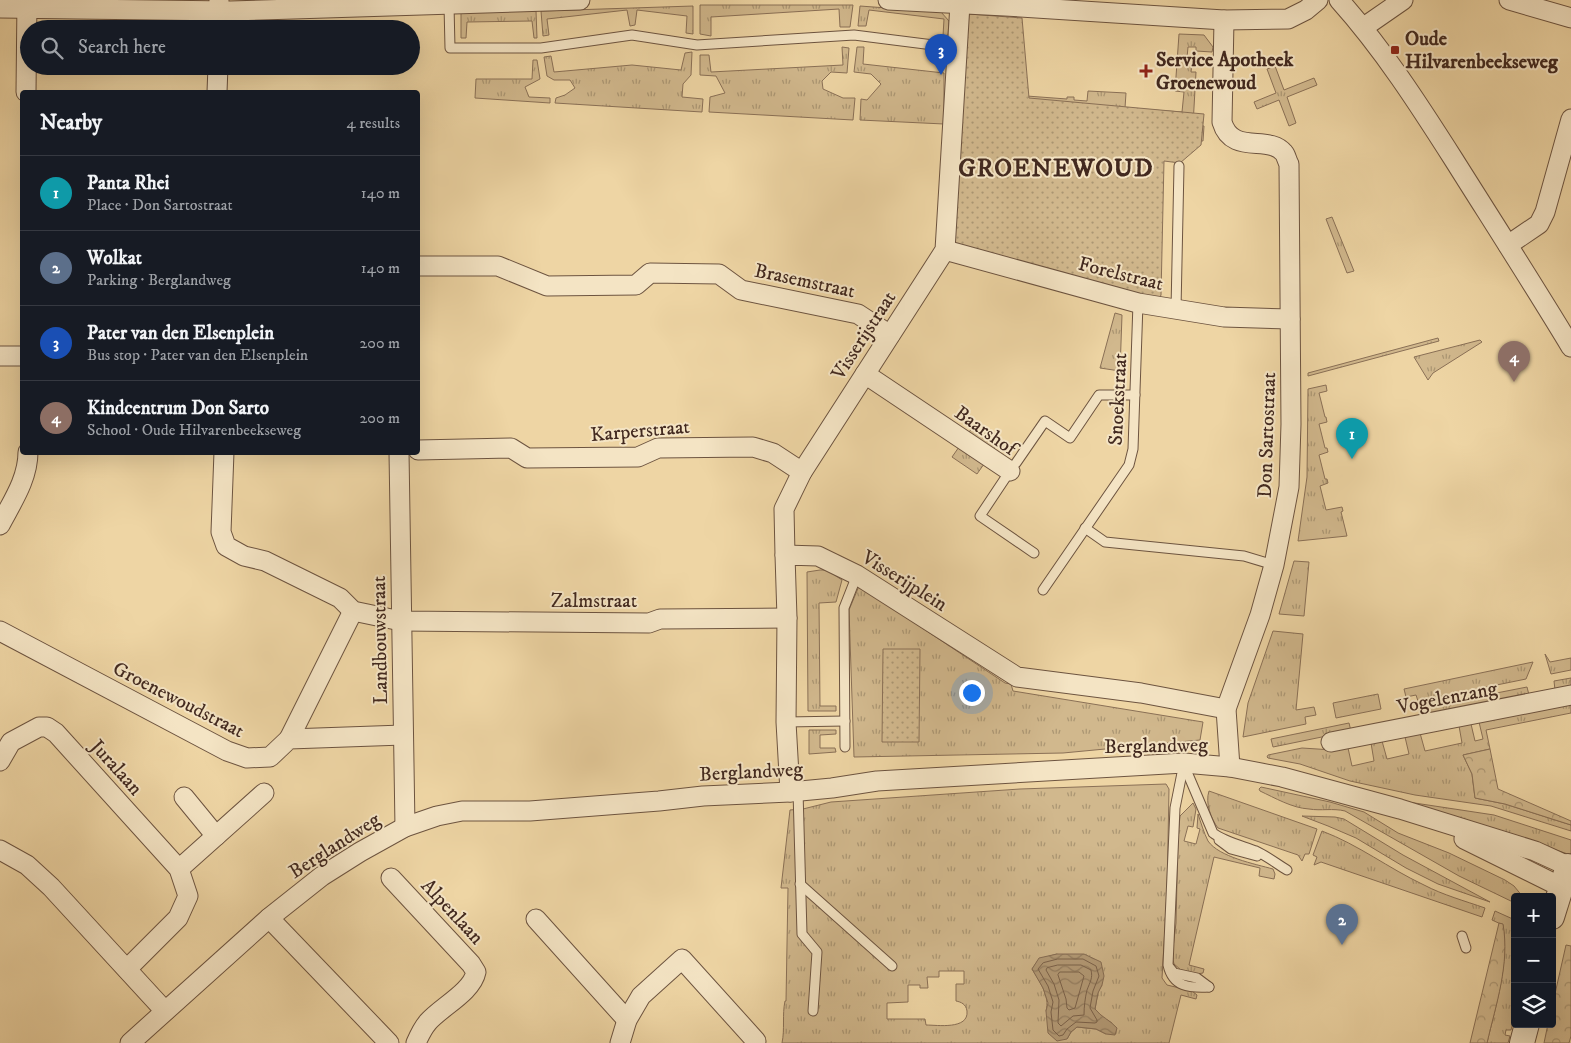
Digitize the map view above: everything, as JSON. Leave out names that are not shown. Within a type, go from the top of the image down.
[{"type":"street","points":[[0,8],[27,4],[218,13],[325,4],[449,5],[580,0]]},
{"type":"street","points":[[888,0],[960,4],[1005,3],[1119,7],[1224,20],[1288,19],[1306,10],[1318,0]]},
{"type":"street","points":[[1339,0],[1364,27],[1440,139],[1571,347]]},
{"type":"street","points":[[1364,27],[1403,0]]},
{"type":"street","points":[[1509,0],[1571,18]]},
{"type":"street","points":[[27,4],[27,20]]},
{"type":"street","name":"Visserijstraat","points":[[785,555],[784,509],[802,472],[945,250],[960,4]]},
{"type":"street","name":"Don Sartostraat","points":[[1224,20],[1222,122],[1225,132],[1231,138],[1248,143],[1275,146],[1284,153],[1289,164],[1291,424],[1289,487],[1274,565],[1260,615],[1226,709],[1230,767]]},
{"type":"street","points":[[26,75],[26,90]]},
{"type":"street","points":[[217,90],[218,75]]},
{"type":"street","points":[[1508,245],[1538,224],[1545,212],[1571,119]]},
{"type":"street","name":"Forelstraat","points":[[945,250],[1138,303],[1224,318],[1290,319]]},
{"type":"street","name":"Brasemstraat","points":[[420,266],[498,266],[547,286],[636,285],[650,273],[719,274],[741,290],[858,314],[890,335]]},
{"type":"street","points":[[0,356],[20,356]]},
{"type":"street","name":"Baarshof","points":[[865,374],[1013,467]]},
{"type":"street","name":"Karperstraat","points":[[420,450],[511,448],[527,458],[536,458],[638,457],[658,448],[753,447],[772,453],[802,472]]},
{"type":"street","points":[[0,525],[18,492],[25,474],[28,455]]},
{"type":"street","points":[[224,455],[221,532],[226,546],[244,556],[266,561],[340,598],[353,611]]},
{"type":"street","name":"Landbouwstraat","points":[[400,455],[405,827]]},
{"type":"street","points":[[785,555],[787,618],[786,722],[794,792]]},
{"type":"street","name":"Visserijplein","points":[[785,555],[818,556],[857,575],[1017,677],[1142,693],[1226,709]]},
{"type":"street","name":"Zalmstraat","points":[[353,611],[401,621],[649,623],[660,619],[787,618]]},
{"type":"street","name":"Landbouwstraat","points":[[289,739],[353,611]]},
{"type":"street","name":"Groenewoudstraat","points":[[0,631],[227,751],[248,758],[270,756],[289,739]]},
{"type":"street","name":"Vogelenzang","points":[[1331,742],[1571,695]]},
{"type":"street","name":"Juralaan","points":[[0,762],[6,739],[39,727],[47,727],[56,733],[179,870],[188,896],[178,918],[127,969]]},
{"type":"street","points":[[289,739],[403,735]]},
{"type":"street","name":"Berglandweg","points":[[130,1043],[269,918],[322,876],[405,827],[438,816],[462,811],[530,811],[703,796],[794,792],[877,781],[1184,764],[1230,767],[1282,777],[1393,809],[1400,809],[1535,851],[1563,889]]},
{"type":"street","points":[[179,870],[264,793]]},
{"type":"street","points":[[184,797],[216,836]]},
{"type":"street","points":[[0,850],[27,865],[39,876],[165,1011]]},
{"type":"street","name":"Alpenlaan","points":[[391,878],[471,964],[476,972],[472,983],[428,1022],[416,1043]]},
{"type":"street","points":[[269,918],[389,1043]]},
{"type":"street","points":[[536,919],[627,1020]]},
{"type":"street","points":[[620,1043],[627,1020],[641,996],[682,959],[756,1041]]},
{"type":"street","points":[[1522,1043],[1526,1028]]},
{"type":"lane","points":[[449,5],[450,48],[541,48],[632,35],[697,44],[854,35],[957,48]]},
{"type":"lane","points":[[1176,309],[1179,166]]},
{"type":"lane","name":"Snoekstraat","points":[[1043,590],[1129,465],[1133,449],[1138,303]]},
{"type":"lane","name":"Baarshof","points":[[1034,553],[980,516],[1045,421],[1070,438],[1099,395],[1135,396]]},
{"type":"lane","points":[[1085,528],[1105,542],[1244,556],[1274,565]]},
{"type":"lane","points":[[845,747],[844,608],[857,575]]},
{"type":"lane","points":[[786,722],[845,721]]},
{"type":"lane","points":[[1184,764],[1213,833],[1219,838],[1259,853],[1287,870]]},
{"type":"lane","points":[[1184,764],[1175,808],[1168,965],[1172,978],[1186,986],[1193,988],[1209,987]]},
{"type":"lane","points":[[794,792],[802,934],[817,952],[813,1011]]},
{"type":"lane","points":[[800,884],[892,966]]},
{"type":"lane","points":[[1462,936],[1466,948]]},
{"type":"green space","points":[[700,5],[853,5],[850,27],[840,27],[839,9],[711,17],[711,36],[700,34]]},
{"type":"green space","points":[[693,6],[693,34],[686,33],[687,16],[637,10],[635,25],[630,26],[627,10],[547,19],[549,35],[543,36],[541,11]]},
{"type":"green space","points":[[860,6],[941,12],[949,21],[948,35],[943,36],[944,19],[869,10],[866,26],[858,26]]},
{"type":"green space","points":[[536,11],[537,38],[534,38],[532,21],[467,22],[466,38],[461,38],[461,12]]},
{"type":"green space","points":[[969,14],[1022,18],[1029,98],[1204,114],[1201,145],[1180,163],[1164,161],[1161,295],[1158,301],[952,244]]},
{"type":"green space","points":[[1179,34],[1204,35],[1213,47],[1212,52],[1196,51],[1196,47],[1188,47],[1187,58],[1197,58],[1196,64],[1192,64],[1191,72],[1196,72],[1193,125],[1204,126],[1203,141],[997,130],[1013,95],[1067,99],[1067,97],[1074,97],[1074,100],[1087,101],[1088,91],[1126,93],[1125,108],[1182,112],[1184,92],[1175,91]]},
{"type":"green space","points":[[842,47],[849,48],[847,73],[831,72],[822,81],[823,89],[843,98],[855,98],[853,120],[709,112],[710,97],[725,93],[716,76],[700,75],[700,55],[709,55],[711,72],[843,65]]},
{"type":"green space","points":[[857,47],[864,47],[863,64],[944,73],[944,124],[860,120],[861,99],[867,100],[881,84],[871,74],[854,72]]},
{"type":"green space","points":[[692,52],[691,75],[683,84],[682,97],[703,99],[702,112],[555,103],[556,98],[565,95],[575,88],[570,80],[554,80],[547,76],[544,57],[551,56],[554,72],[632,65],[681,70],[685,53]]},
{"type":"green space","points":[[533,60],[537,60],[540,79],[525,87],[529,97],[550,98],[550,103],[475,98],[476,79],[532,79]]},
{"type":"green space","points":[[1275,66],[1284,90],[1314,78],[1317,85],[1287,97],[1296,123],[1289,126],[1279,100],[1257,109],[1254,102],[1276,93],[1267,69]]},
{"type":"green space","points":[[1332,217],[1354,271],[1347,273],[1326,219]]},
{"type":"green space","points":[[1115,313],[1122,315],[1120,371],[1100,368]]},
{"type":"green space","points":[[1438,338],[1439,341],[1308,376],[1308,373]]},
{"type":"green space","points":[[1480,340],[1482,342],[1433,373],[1428,380],[1414,357]]},
{"type":"green space","points":[[1326,385],[1327,391],[1319,393],[1327,422],[1319,424],[1325,448],[1327,448],[1328,452],[1319,455],[1325,479],[1327,479],[1328,483],[1320,486],[1326,510],[1342,507],[1343,511],[1341,512],[1347,536],[1298,541],[1307,477],[1308,389]]},
{"type":"green space","points":[[977,422],[1001,438],[994,449],[969,432]]},
{"type":"green space","points":[[959,447],[984,464],[977,474],[952,457]]},
{"type":"green space","points":[[1294,561],[1309,562],[1304,616],[1279,614]]},
{"type":"green space","points":[[827,570],[842,580],[836,602],[819,603],[820,706],[836,706],[836,711],[808,711],[807,572]]},
{"type":"green space","points":[[859,586],[1005,683],[1011,684],[1013,691],[1203,722],[1200,740],[1063,753],[854,757],[849,610]]},
{"type":"green space","points":[[1273,631],[1303,634],[1296,710],[1314,707],[1316,715],[1305,717],[1306,724],[1243,737],[1248,703]]},
{"type":"green space","points":[[883,649],[920,649],[919,742],[882,742]]},
{"type":"green space","points":[[1545,654],[1550,662],[1571,658],[1571,670],[1551,674]]},
{"type":"green space","points":[[1533,662],[1526,679],[1418,701],[1416,695],[1406,697],[1404,689]]},
{"type":"green space","points":[[1571,678],[1571,687],[1555,690],[1554,681]]},
{"type":"green space","points":[[1527,687],[1529,695],[1422,717],[1420,708]]},
{"type":"green space","points":[[1378,694],[1381,709],[1336,718],[1333,703]]},
{"type":"green space","points":[[1571,702],[1571,713],[1486,730],[1490,749],[1463,755],[1472,774],[1475,798],[1505,804],[1571,825],[1571,831],[1491,806],[1415,795],[1350,781],[1300,764],[1267,757],[1268,755],[1302,748],[1333,750],[1348,748],[1352,766],[1374,761],[1371,743],[1382,741],[1387,759],[1409,754],[1405,737],[1420,733],[1425,751],[1462,743],[1459,726],[1471,724],[1475,741],[1483,739],[1479,722]]},
{"type":"green space","points":[[1349,723],[1351,731],[1273,747],[1271,739]]},
{"type":"green space","points":[[809,730],[836,730],[836,734],[820,735],[820,748],[835,748],[836,752],[809,754]]},
{"type":"green space","points":[[1490,749],[1498,789],[1571,821],[1571,825],[1505,804],[1475,798],[1472,774],[1463,755]]},
{"type":"green space","points":[[1166,784],[1169,789],[1167,893],[1162,978],[1167,985],[1192,991],[1197,995],[1196,999],[1181,995],[1169,1043],[782,1043],[784,1006],[786,1001],[788,888],[781,888],[790,810],[801,809],[803,811],[803,809],[831,802],[1020,789]],"holes":[[[1057,954],[1102,985],[1098,992],[1095,1009],[1101,1016],[1112,1023],[1106,1034],[1096,1029],[1077,1027],[1067,1039],[1046,1011],[1047,1000],[1041,984],[1032,969],[1039,959]],[[939,971],[964,971],[964,984],[956,984],[956,1001],[963,1004],[967,1011],[963,1021],[951,1025],[926,1025],[925,1019],[887,1019],[887,1003],[908,1002],[908,985],[920,985],[920,988],[928,988],[927,977],[939,977]]]},
{"type":"green space","points":[[1261,787],[1330,802],[1364,812],[1398,833],[1449,853],[1505,880],[1520,893],[1511,893],[1511,901],[1459,876],[1345,811],[1314,810],[1296,807],[1259,789]]},
{"type":"green space","points":[[1209,791],[1317,829],[1309,854],[1305,854],[1302,861],[1298,855],[1218,828],[1209,811]]},
{"type":"green space","points":[[1408,802],[1494,815],[1571,840],[1571,855]]},
{"type":"green space","points":[[1193,803],[1196,809],[1193,827],[1188,826],[1184,841],[1196,844],[1200,829],[1197,828],[1198,814],[1208,841],[1213,847],[1229,856],[1273,869],[1275,874],[1274,879],[1259,876],[1260,868],[1214,857],[1189,965],[1204,969],[1203,973],[1197,974],[1181,970],[1174,964],[1172,956],[1176,923],[1180,816]]},
{"type":"green space","points":[[1302,816],[1344,819],[1403,855],[1490,902],[1438,884],[1406,868],[1356,838]]},
{"type":"green space","points":[[1322,831],[1348,843],[1431,889],[1485,908],[1482,917],[1321,862],[1314,865],[1317,857],[1313,855]]},
{"type":"green space","points":[[1495,911],[1511,918],[1512,1028],[1511,1030],[1506,1030],[1505,1035],[1510,1036],[1508,1043],[1487,1043],[1501,984],[1504,955],[1503,925],[1492,920]]},
{"type":"green space","points":[[1499,923],[1503,924],[1505,954],[1501,984],[1487,1043],[1470,1043]]},
{"type":"green space","points":[[1566,945],[1571,946],[1571,1036],[1569,1043],[1544,1043],[1547,1028],[1556,1028],[1556,989]]},
{"type":"water","points":[[1057,954],[1084,954],[1101,962],[1104,976],[1095,1009],[1117,1028],[1115,1035],[1106,1034],[1096,1029],[1077,1027],[1067,1039],[1057,1041],[1048,1033],[1046,1011],[1048,1003],[1043,988],[1032,969],[1039,958]]},
{"type":"place","name":"Oude Hilvarenbeekseweg","points":[[1395,50]]},
{"type":"place","name":"Service Apotheek Groenewoud","points":[[1146,71]]},
{"type":"place","name":"Pater van den Elsenplein","points":[[941,75]]},
{"type":"place","name":"Kindcentrum Don Sarto","points":[[1514,382]]},
{"type":"place","name":"Panta Rhei","points":[[1352,459]]},
{"type":"place","name":"Wolkat","points":[[1342,945]]},
{"type":"district","name":"GROENEWOUD","points":[[1056,167]]}]
